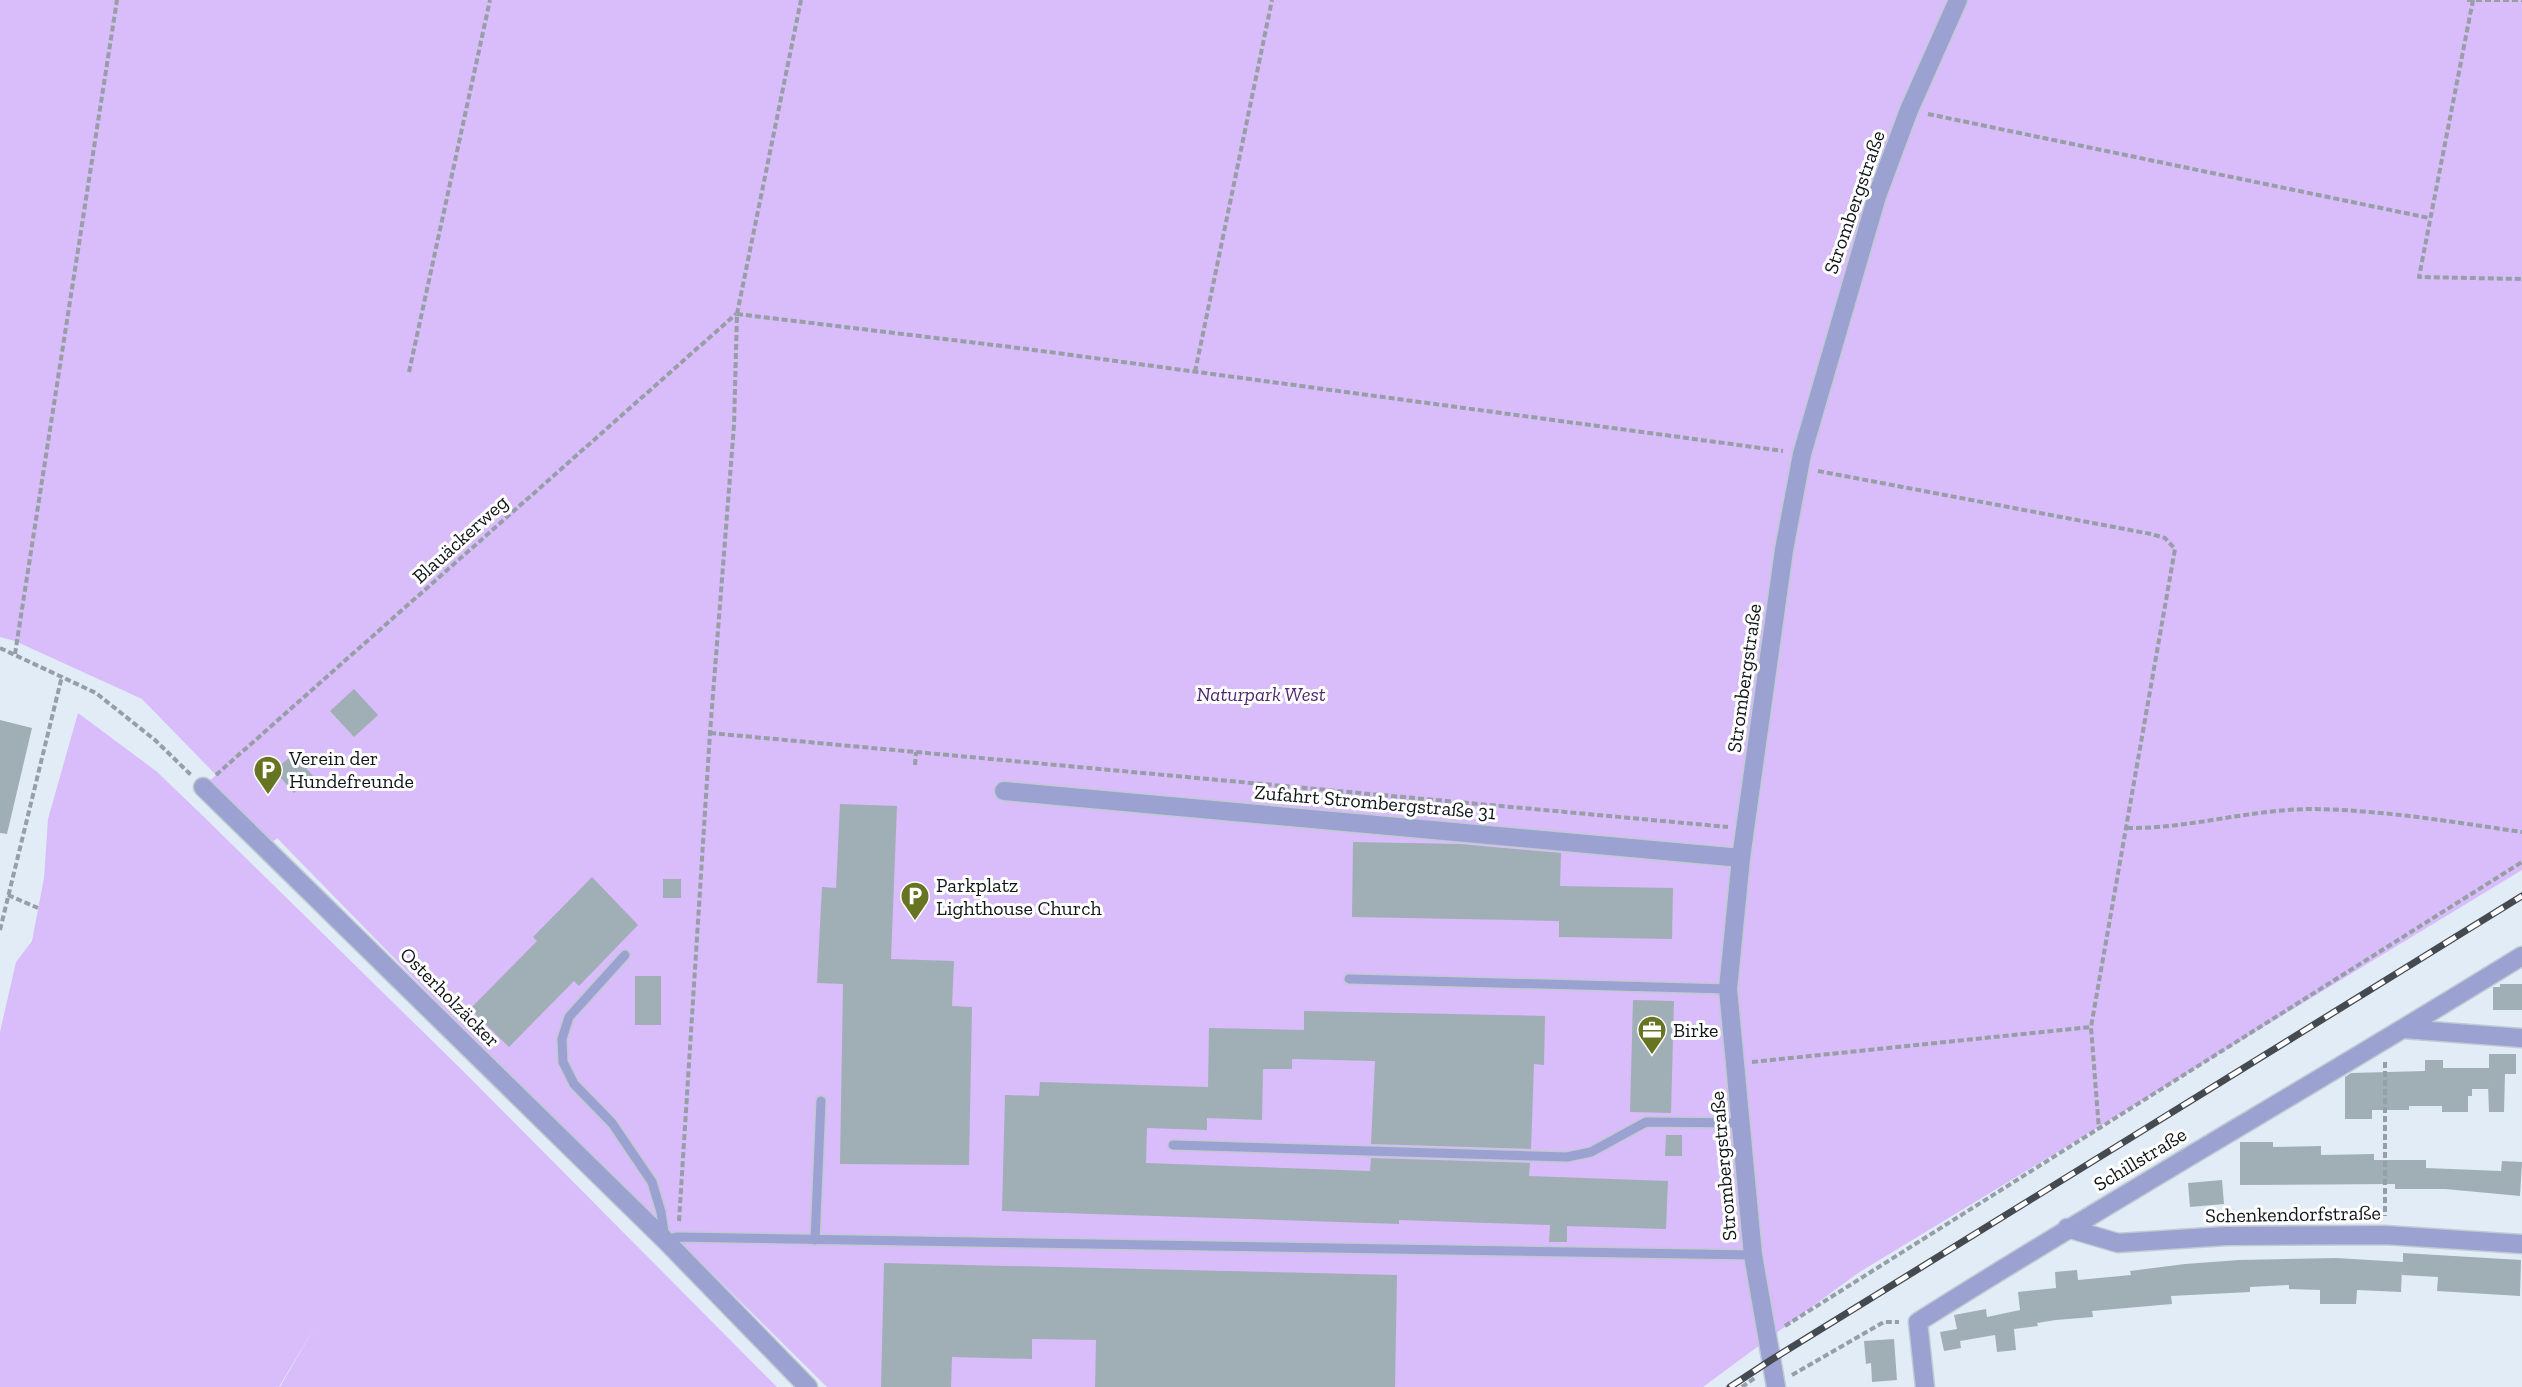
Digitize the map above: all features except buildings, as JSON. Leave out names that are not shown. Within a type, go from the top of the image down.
[{"type":"street","name":"Strombergstraße","points":[[1776,1386],[1753,1255],[1737,1064],[1728,989],[1741,858],[1784,550],[1800,461],[1876,196],[1910,110],[1958,0]]},
{"type":"street","name":"Osterholzäcker","points":[[203,787],[672,1238],[808,1387]]},
{"type":"street","name":"Zufahrt Strombergstraße 31","points":[[1004,790],[1741,858]]},
{"type":"street","name":"Schillstraße","points":[[1918,1322],[2067,1228],[2404,1029],[2522,956]]},
{"type":"street","points":[[2404,1029],[2522,1038]]},
{"type":"street","name":"Schenkendorfstraße","points":[[2067,1228],[2118,1244],[2226,1236],[2385,1235],[2522,1244]]},
{"type":"street","points":[[1918,1322],[1926,1387]]},
{"type":"lane","points":[[625,955],[569,1017],[562,1039],[563,1062],[574,1084],[612,1123],[652,1182],[672,1238],[1753,1255]]},
{"type":"lane","points":[[1349,979],[1728,989]]},
{"type":"lane","points":[[815,1240],[821,1101]]},
{"type":"lane","points":[[1173,1145],[1567,1157],[1591,1152],[1646,1122],[1742,1123]]},
{"type":"path","points":[[15,654],[117,0]]},
{"type":"path","points":[[409,372],[490,0]]},
{"type":"path","points":[[672,1238],[734,425],[737,314],[801,0]]},
{"type":"path","points":[[1195,373],[1272,0]]},
{"type":"path","points":[[2467,0],[2522,0]]},
{"type":"path","points":[[2473,1],[2429,218],[2420,277],[2522,279]]},
{"type":"path","points":[[1910,110],[2429,218]]},
{"type":"path","points":[[737,314],[1195,373],[1800,461],[2165,538],[2175,549],[2091,1027],[2099,1130]]},
{"type":"path","name":"Blauäckerweg","points":[[203,787],[737,314]]},
{"type":"path","points":[[0,648],[96,693],[155,740],[203,787]]},
{"type":"path","points":[[0,930],[2,909],[8,895],[62,676]]},
{"type":"path","points":[[710,733],[1745,828]]},
{"type":"path","points":[[915,765],[916,752]]},
{"type":"path","points":[[2127,828],[2182,826],[2312,809],[2415,817],[2522,832]]},
{"type":"path","points":[[1767,1337],[2522,862]]},
{"type":"path","points":[[8,895],[38,908]]},
{"type":"path","points":[[1737,1064],[2091,1027]]},
{"type":"path","points":[[2385,1040],[2385,1235]]},
{"type":"path","points":[[1776,1386],[1884,1322],[1918,1322]]},
{"type":"green space","name":"Naturpark West","points":[[0,0],[2522,0],[2522,870],[1858,1273],[1703,1387],[827,1387],[440,1005],[277,838],[266,848],[203,787],[216,775],[142,699],[15,641],[0,637]]},
{"type":"green space","points":[[78,713],[156,771],[202,815],[463,1071],[777,1387],[280,1387],[317,1323],[279,1387],[0,1387],[0,1032],[16,962],[32,941],[44,878],[48,819]]},
{"type":"railway","points":[[1730,1387],[2522,896]]},
{"type":"place","name":"Verein der Hundefreunde","points":[[268,796]]},
{"type":"place","name":"Parkplatz Lighthouse Church","points":[[915,922]]},
{"type":"place","name":"Birke","points":[[1652,1056]]}]
